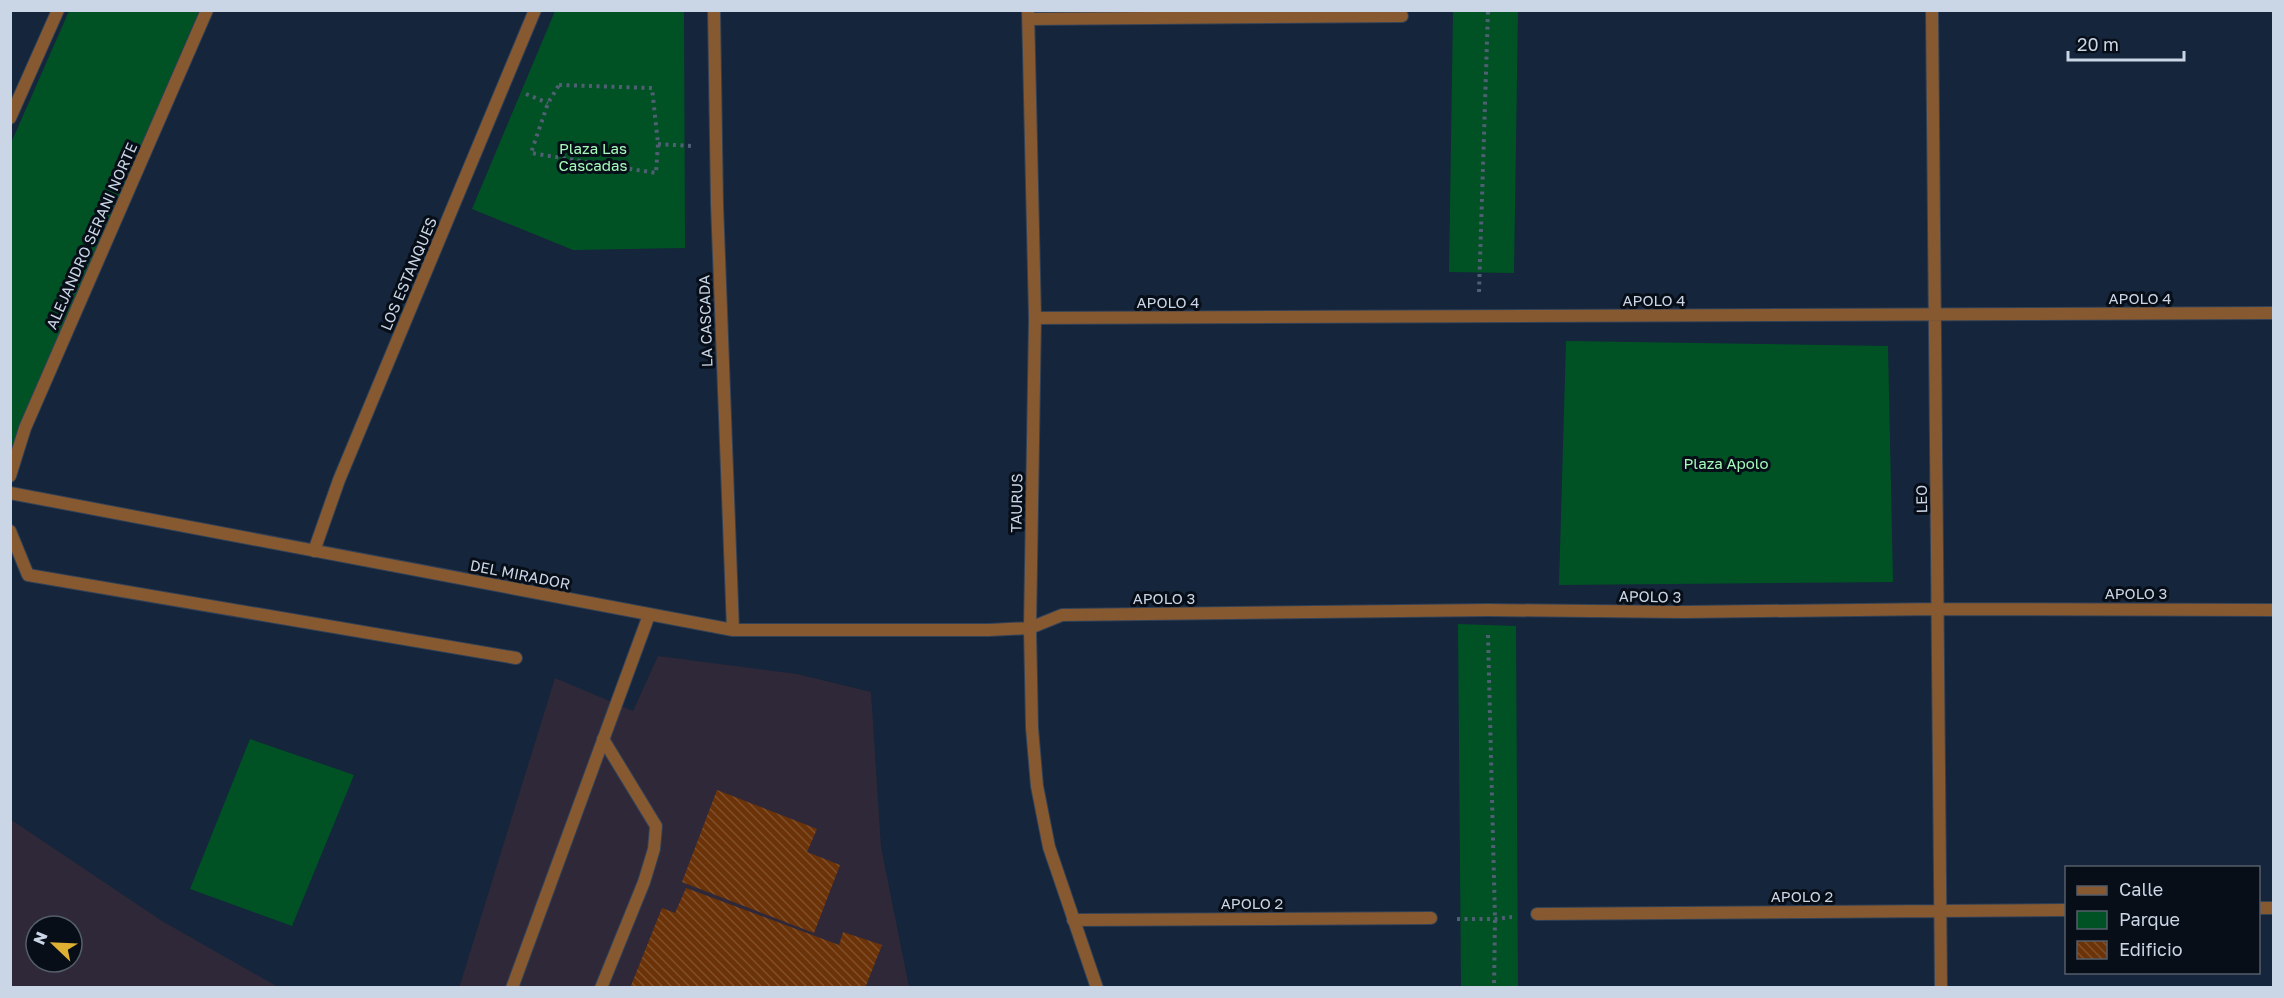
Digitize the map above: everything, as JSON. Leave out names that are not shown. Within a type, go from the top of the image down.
[{"type":"street","points":[[10,118],[58,10]]},
{"type":"street","name":"ALEJANDRO SERANI NORTE","points":[[10,476],[25,428],[207,10]]},
{"type":"street","name":"LOS ESTANQUES","points":[[314,551],[339,480],[535,10]]},
{"type":"street","name":"LA CASCADA","points":[[714,10],[717,204],[733,630]]},
{"type":"street","name":"LEO","points":[[1932,10],[1941,987]]},
{"type":"street","points":[[1028,15],[1402,16]]},
{"type":"street","name":"TAURUS","points":[[1028,15],[1035,318],[1030,628],[1032,728],[1037,786],[1049,847],[1097,987]]},
{"type":"street","name":"APOLO 4","points":[[1035,318],[2274,313]]},
{"type":"street","name":"DEL MIRADOR","points":[[10,493],[733,630],[1030,628]]},
{"type":"street","points":[[10,531],[28,575],[516,658]]},
{"type":"street","name":"APOLO 3","points":[[1030,628],[1062,615],[1488,610],[1684,612],[1938,609],[2274,610]]},
{"type":"street","points":[[512,987],[649,615]]},
{"type":"street","points":[[601,987],[644,882],[654,849],[656,826],[603,739]]},
{"type":"street","name":"APOLO 2","points":[[1537,914],[2065,910]]},
{"type":"street","name":"APOLO 2","points":[[1073,920],[1431,918]]},
{"type":"path","points":[[1479,317],[1488,10]]},
{"type":"path","points":[[559,85],[652,88],[658,144],[656,173],[531,153],[548,103],[559,85]]},
{"type":"path","points":[[1488,610],[1495,919],[1494,987]]},
{"type":"path","points":[[1431,918],[1495,919],[1537,914]]},
{"type":"shaded area","points":[[658,656],[797,674],[871,692],[881,847],[909,987],[459,988],[555,678],[633,711]]},
{"type":"shaded area","points":[[10,819],[162,921],[278,987],[11,987]]},
{"type":"green space","points":[[69,11],[199,11],[11,448],[11,143]]},
{"type":"green space","name":"Plaza Las Cascadas","points":[[555,11],[684,11],[685,248],[573,250],[472,209]]},
{"type":"green space","points":[[1453,11],[1518,11],[1514,273],[1449,272]]},
{"type":"green space","name":"Plaza Apolo","points":[[1566,341],[1888,346],[1893,582],[1559,585]]},
{"type":"green space","points":[[1458,624],[1516,626],[1518,987],[1461,987]]},
{"type":"green space","points":[[250,739],[354,775],[292,926],[190,889]]},
{"type":"building","points":[[717,790],[817,829],[807,852],[840,865],[814,933],[682,882]]},
{"type":"building","points":[[686,888],[839,945],[843,932],[882,945],[865,988],[630,988],[662,908],[675,913]]}]
